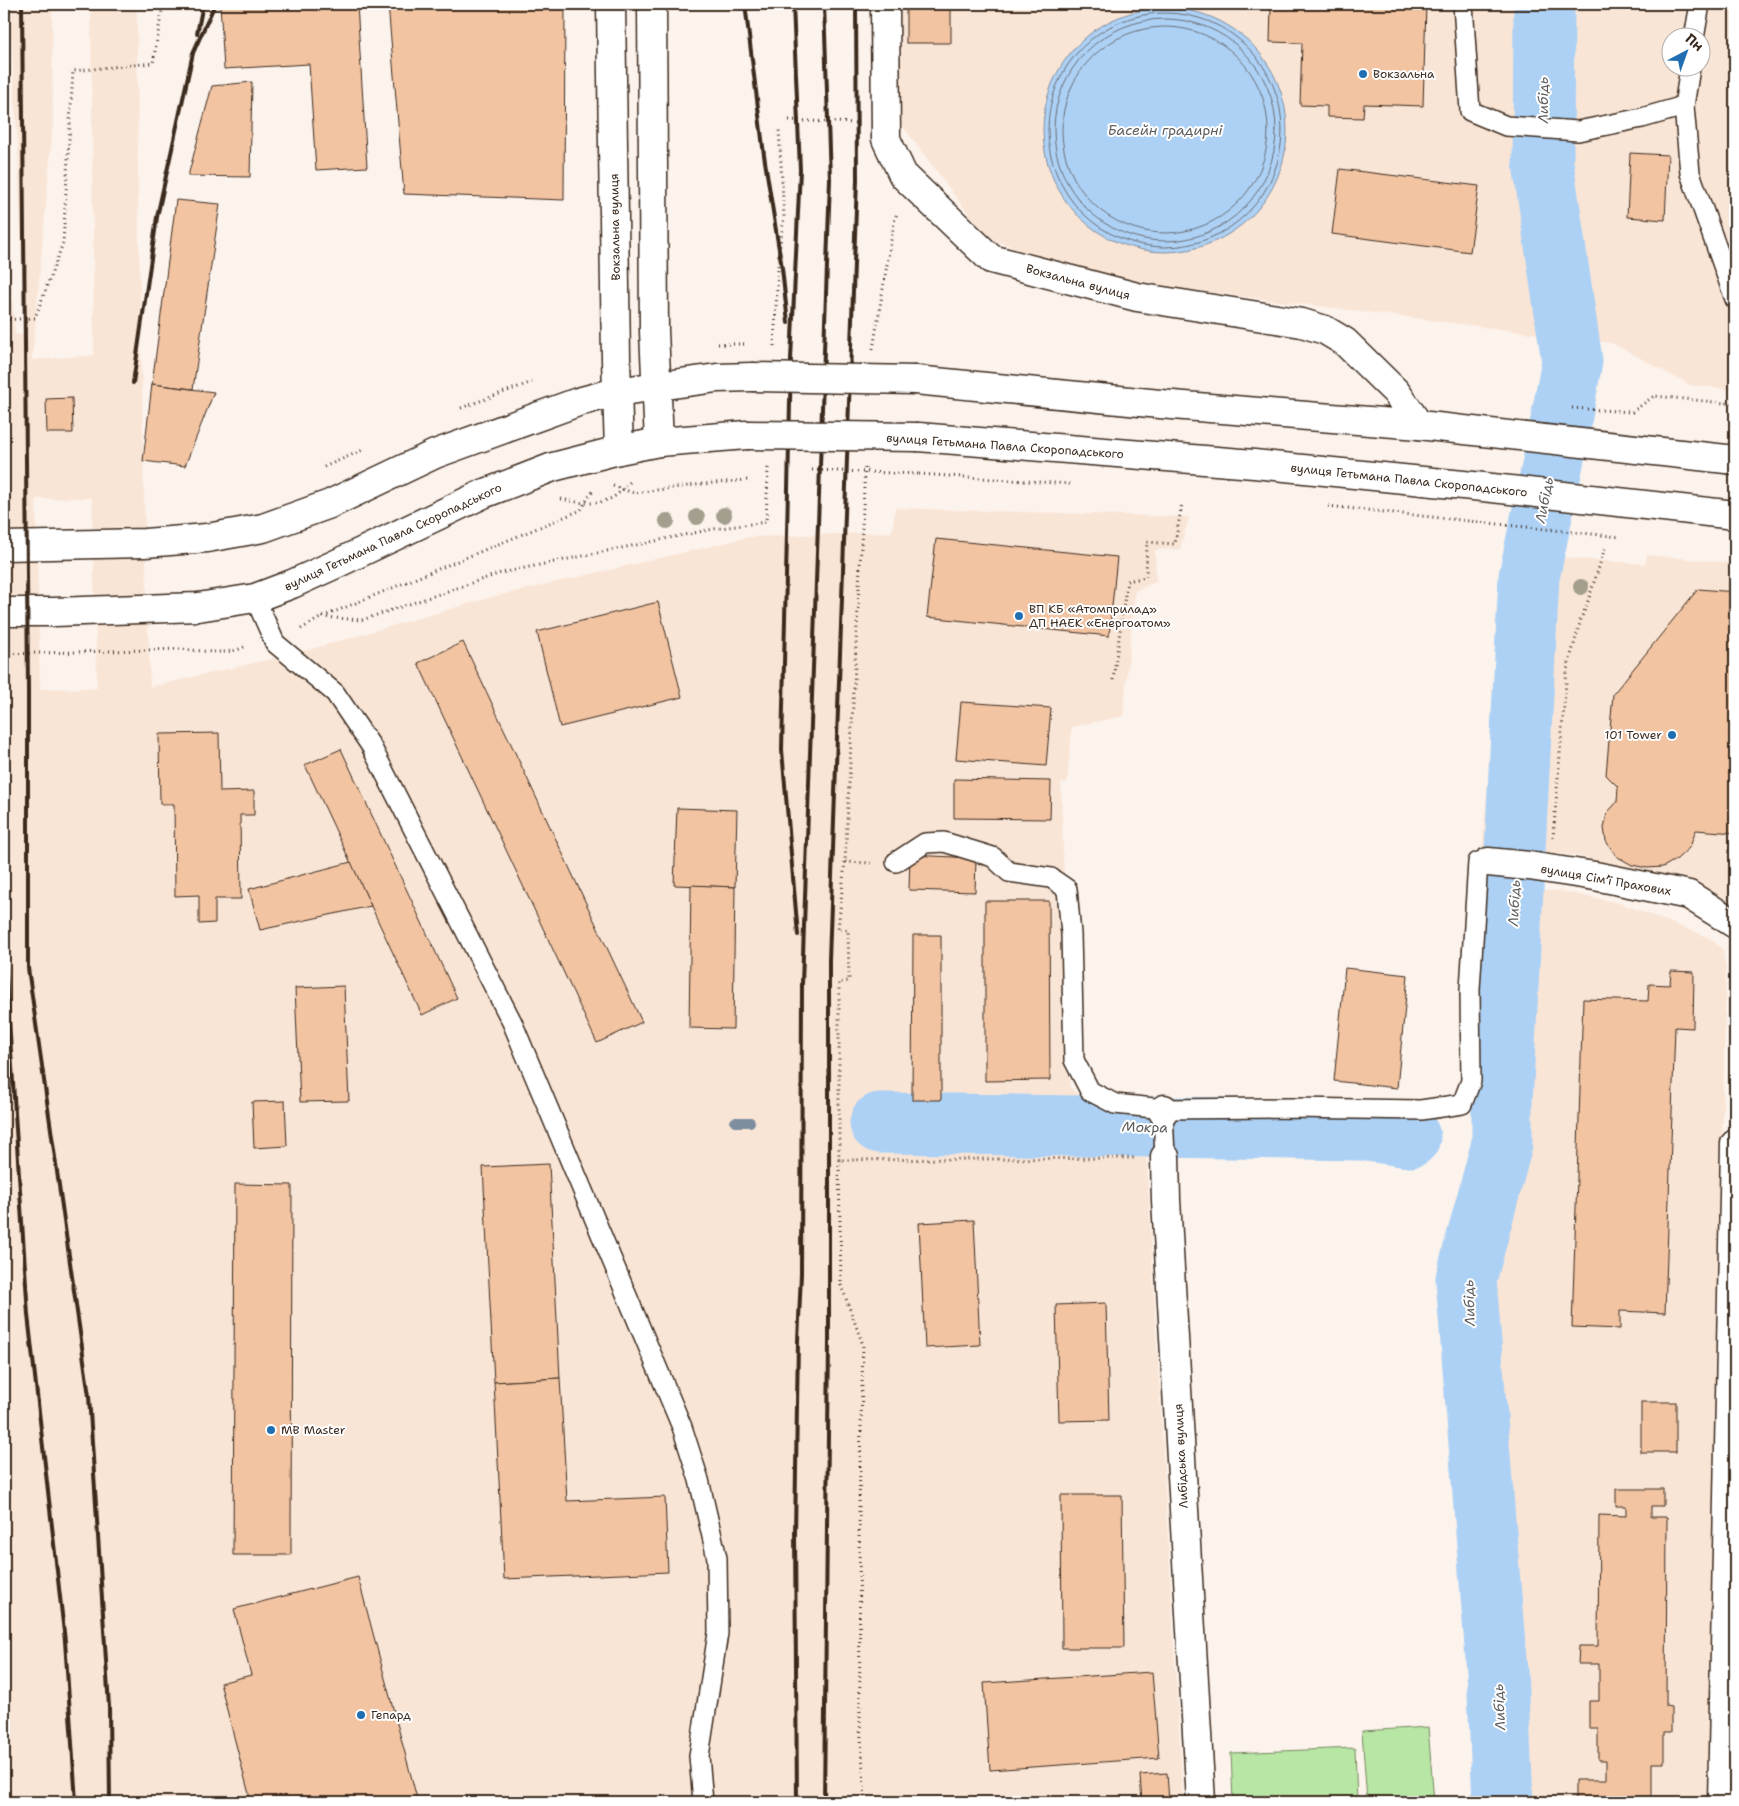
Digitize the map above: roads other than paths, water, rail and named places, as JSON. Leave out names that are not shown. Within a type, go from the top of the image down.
[{"type":"main road","name":"Вокзальна вулиця","points":[[611,4],[616,392],[619,450]]},
{"type":"main road","points":[[652,4],[654,331],[658,386],[659,442]]},
{"type":"main road","name":"Вокзальна вулиця","points":[[885,4],[886,139],[903,175],[991,259],[1137,297],[1302,323],[1324,330],[1345,342],[1383,379],[1396,392],[1420,425]]},
{"type":"main road","points":[[4,546],[145,543],[207,538],[263,528],[330,504],[435,454],[578,402],[616,392],[717,378],[752,376],[915,380],[1151,403],[1420,425],[1735,460]]},
{"type":"main road","name":"вулиця Гетьмана Павла Скоропадського","points":[[4,612],[198,607],[255,598],[336,564],[483,494],[553,467],[659,442],[747,435],[918,437],[1254,464],[1735,515]]},
{"type":"main road","name":"вулиця Сімʼї Прахових","points":[[1478,861],[1529,866],[1594,876],[1689,895],[1735,924]]},
{"type":"main road","points":[[1722,1802],[1735,1144]]},
{"type":"main road","name":"Либідська вулиця","points":[[1166,1157],[1167,1209],[1201,1802]]},
{"type":"lane","points":[[1463,4],[1470,111],[1506,126],[1578,131],[1642,118],[1684,106]]},
{"type":"lane","points":[[1696,28],[1700,4]]},
{"type":"lane","points":[[1688,78],[1684,106],[1690,173],[1735,299]]},
{"type":"lane","points":[[255,598],[275,643],[335,694],[371,746],[512,1022],[682,1427],[699,1480],[717,1558],[718,1633],[699,1756],[703,1802]]},
{"type":"lane","points":[[896,862],[925,843],[944,842],[993,857],[1009,872],[1051,878],[1067,889],[1071,934],[1074,1060],[1090,1091],[1115,1104],[1164,1111],[1291,1108],[1420,1110],[1462,1104],[1471,1081],[1470,989],[1478,861]]},
{"type":"lane","name":"Либідська вулиця","points":[[1164,1111],[1166,1157]]},
{"type":"water","name":"Басейн градирні","points":[[1165,8],[1189,10],[1212,17],[1223,22],[1251,44],[1273,72],[1278,83],[1285,106],[1287,130],[1285,154],[1278,177],[1273,188],[1251,216],[1223,238],[1212,243],[1189,250],[1165,252],[1141,250],[1118,243],[1107,238],[1079,216],[1057,188],[1052,177],[1045,154],[1043,130],[1045,106],[1052,83],[1057,72],[1079,44],[1107,22],[1118,17],[1141,10]]},
{"type":"waterway","name":"Либідь","points":[[1503,1802],[1497,1671],[1466,1279],[1502,1144],[1502,1104],[1529,577],[1572,361],[1543,163],[1544,4]]},
{"type":"waterway","name":"Мокра","points":[[735,1122],[750,1122]]},
{"type":"waterway","name":"Мокра","points":[[880,1123],[1361,1130],[1410,1137]]},
{"type":"railway","points":[[22,4],[28,689],[28,968],[89,1396],[109,1707],[110,1802]]},
{"type":"railway","points":[[197,34],[203,4]]},
{"type":"railway","points":[[133,383],[157,217],[193,53],[215,4]]},
{"type":"railway","points":[[745,4],[788,323]]},
{"type":"railway","points":[[793,4],[800,170],[791,359],[782,750],[798,935]]},
{"type":"railway","points":[[797,1802],[795,1534],[801,1274],[802,984],[830,179],[824,4]]},
{"type":"railway","points":[[824,1802],[829,1342],[829,960],[857,180],[856,4]]},
{"type":"railway","points":[[4,627],[5,958],[28,1315],[65,1641],[76,1802]]},
{"type":"place","name":"Вокзальна","points":[[1363,74]]},
{"type":"place","name":"ВП КБ «Атомприлад» ДП НАЕК «Енергоатом»","points":[[1019,616]]},
{"type":"place","name":"101 Tower","points":[[1672,735]]},
{"type":"place","name":"MB Master","points":[[271,1430]]},
{"type":"place","name":"Гепард","points":[[361,1715]]}]
